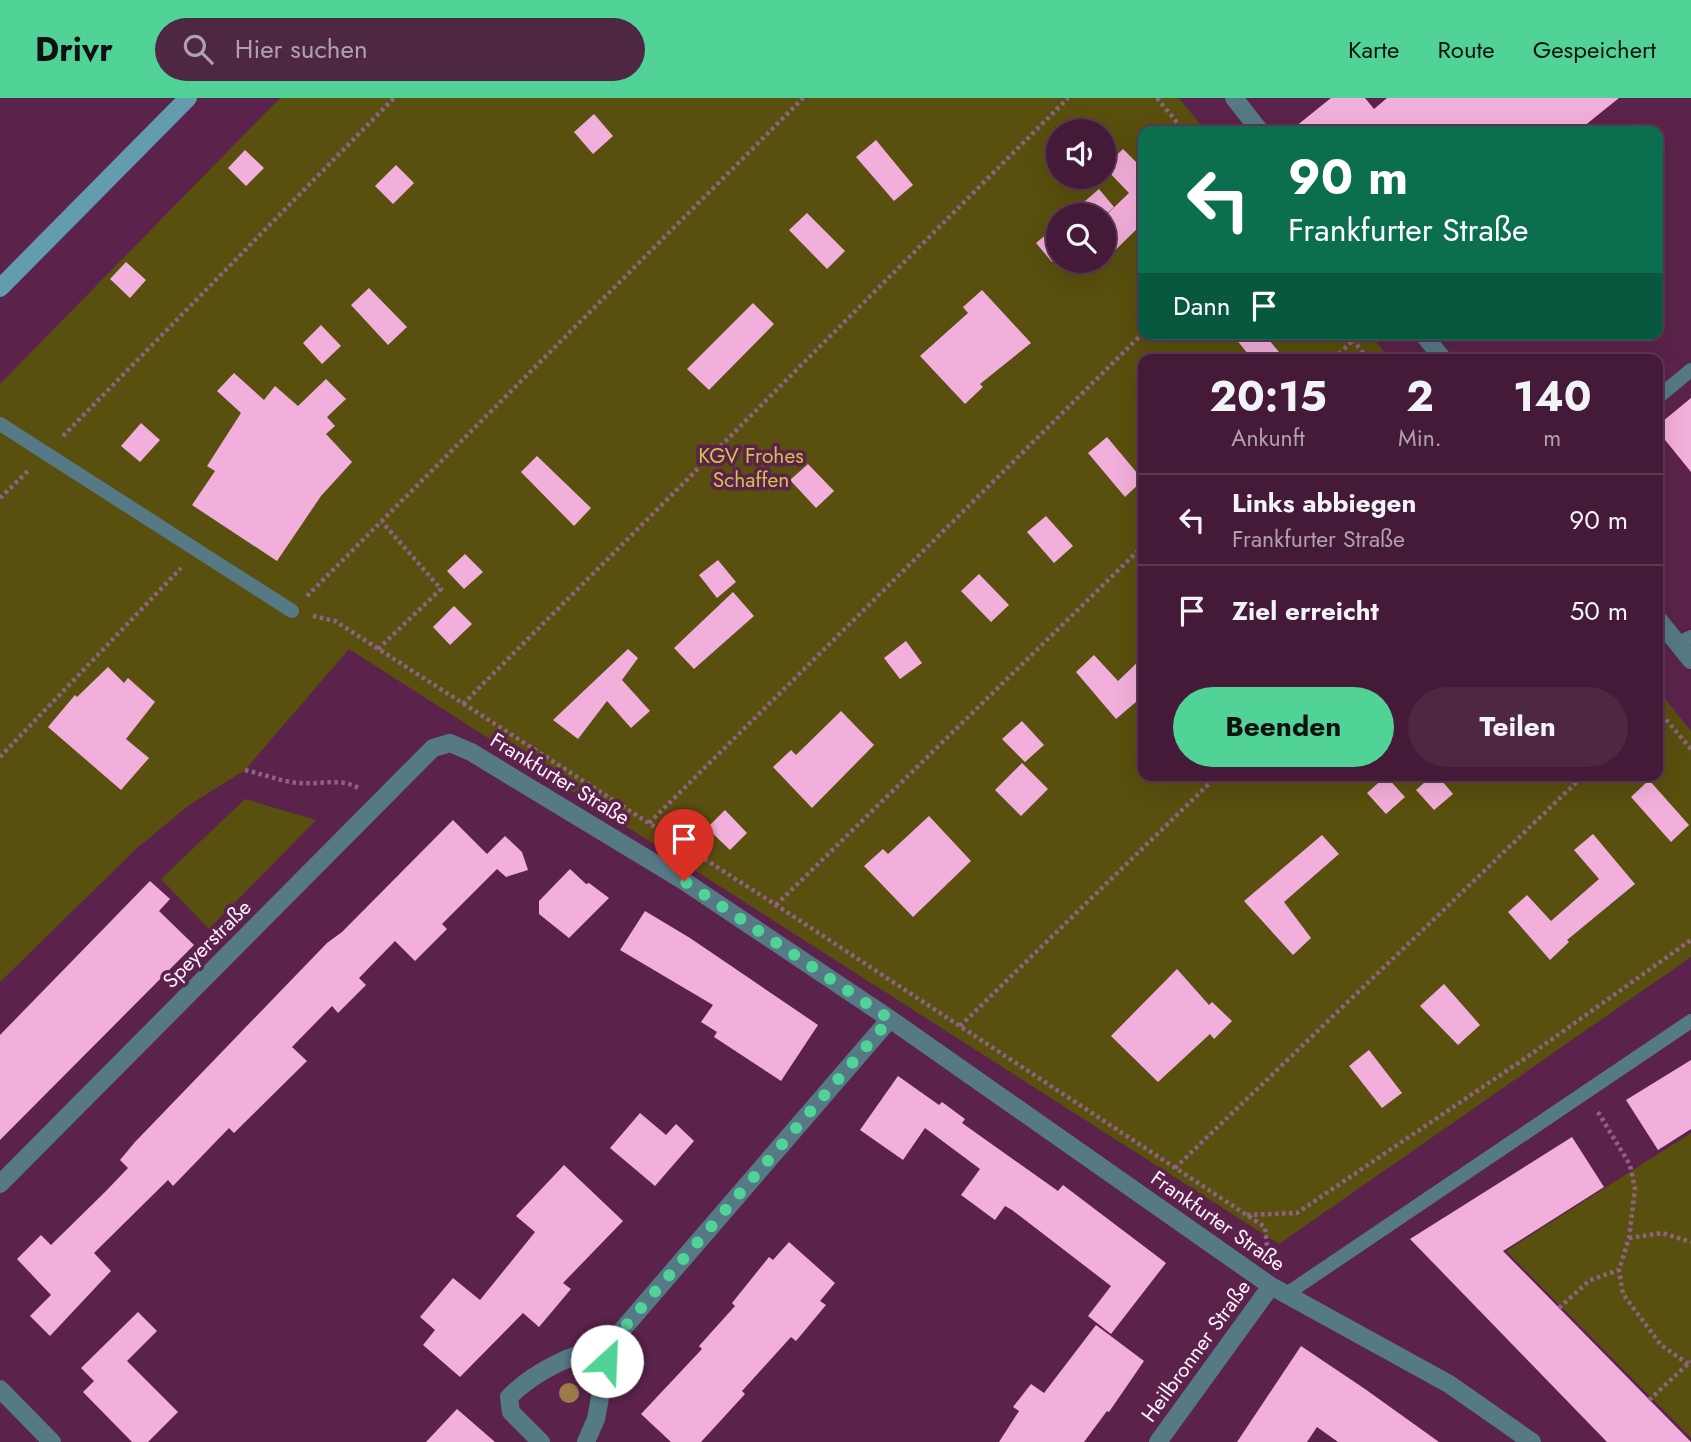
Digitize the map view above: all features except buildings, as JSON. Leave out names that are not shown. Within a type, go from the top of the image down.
[{"type":"main road","points":[[2,283],[188,98]]},
{"type":"street","points":[[1234,98],[1256,126]]},
{"type":"street","points":[[1428,340],[1439,354]]},
{"type":"street","points":[[1663,623],[1684,640],[1691,660]]},
{"type":"street","name":"Speyerstraße","points":[[0,1184],[433,748],[450,743]]},
{"type":"street","name":"Frankfurter Straße","points":[[450,743],[471,752],[672,874],[890,1019],[1278,1290],[1449,1384],[1532,1442]]},
{"type":"street","points":[[586,1442],[596,1419],[610,1344],[890,1019]]},
{"type":"street","name":"Heilbronner Straße","points":[[1158,1442],[1278,1290]]},
{"type":"street","points":[[541,1442],[511,1412],[509,1398],[523,1384],[568,1356],[610,1344]]},
{"type":"street","points":[[0,1389],[52,1442]]},
{"type":"lane","points":[[1663,393],[1691,370]]},
{"type":"lane","points":[[0,424],[292,611]]},
{"type":"lane","points":[[1278,1290],[1586,1092],[1691,1021]]},
{"type":"path","points":[[0,498],[394,98]]},
{"type":"path","points":[[292,611],[803,98]]},
{"type":"path","points":[[463,704],[1068,98]]},
{"type":"path","points":[[1157,98],[1180,126]]},
{"type":"path","points":[[649,822],[1138,338]]},
{"type":"path","points":[[1339,354],[1353,340],[1364,354]]},
{"type":"path","points":[[378,649],[441,589],[382,522]]},
{"type":"path","points":[[776,905],[1138,551]]},
{"type":"path","points":[[0,757],[197,552]]},
{"type":"path","points":[[292,611],[335,621],[649,822],[1265,1227],[1278,1290]]},
{"type":"path","points":[[1663,716],[1691,749]]},
{"type":"path","points":[[246,770],[301,783],[354,785],[381,803]]},
{"type":"path","points":[[960,1026],[1212,781]]},
{"type":"path","points":[[1175,1168],[1578,781]]},
{"type":"path","points":[[1246,1215],[1297,1213],[1527,1057],[1691,940]]},
{"type":"path","points":[[1586,1092],[1630,1165],[1634,1189],[1629,1238],[1619,1270],[1623,1294],[1661,1345],[1690,1364],[1649,1400]]},
{"type":"path","points":[[1629,1238],[1662,1233],[1691,1242]]},
{"type":"path","points":[[1559,1308],[1590,1280],[1619,1270]]},
{"type":"green space","name":"KGV Frohes Schaffen","points":[[280,98],[1179,98],[1202,126],[1138,126],[1138,340],[1375,340],[1386,354],[1138,354],[1138,781],[1663,781],[1663,696],[1691,731],[1691,957],[1279,1244],[349,649],[245,770],[189,805],[136,849],[0,982],[0,384]]},
{"type":"green space","points":[[245,799],[316,820],[209,929],[161,879]]},
{"type":"green space","points":[[1691,1133],[1691,1438],[1506,1251]]},
{"type":"route","points":[[607,1361],[610,1344],[890,1019],[684,881]]}]
